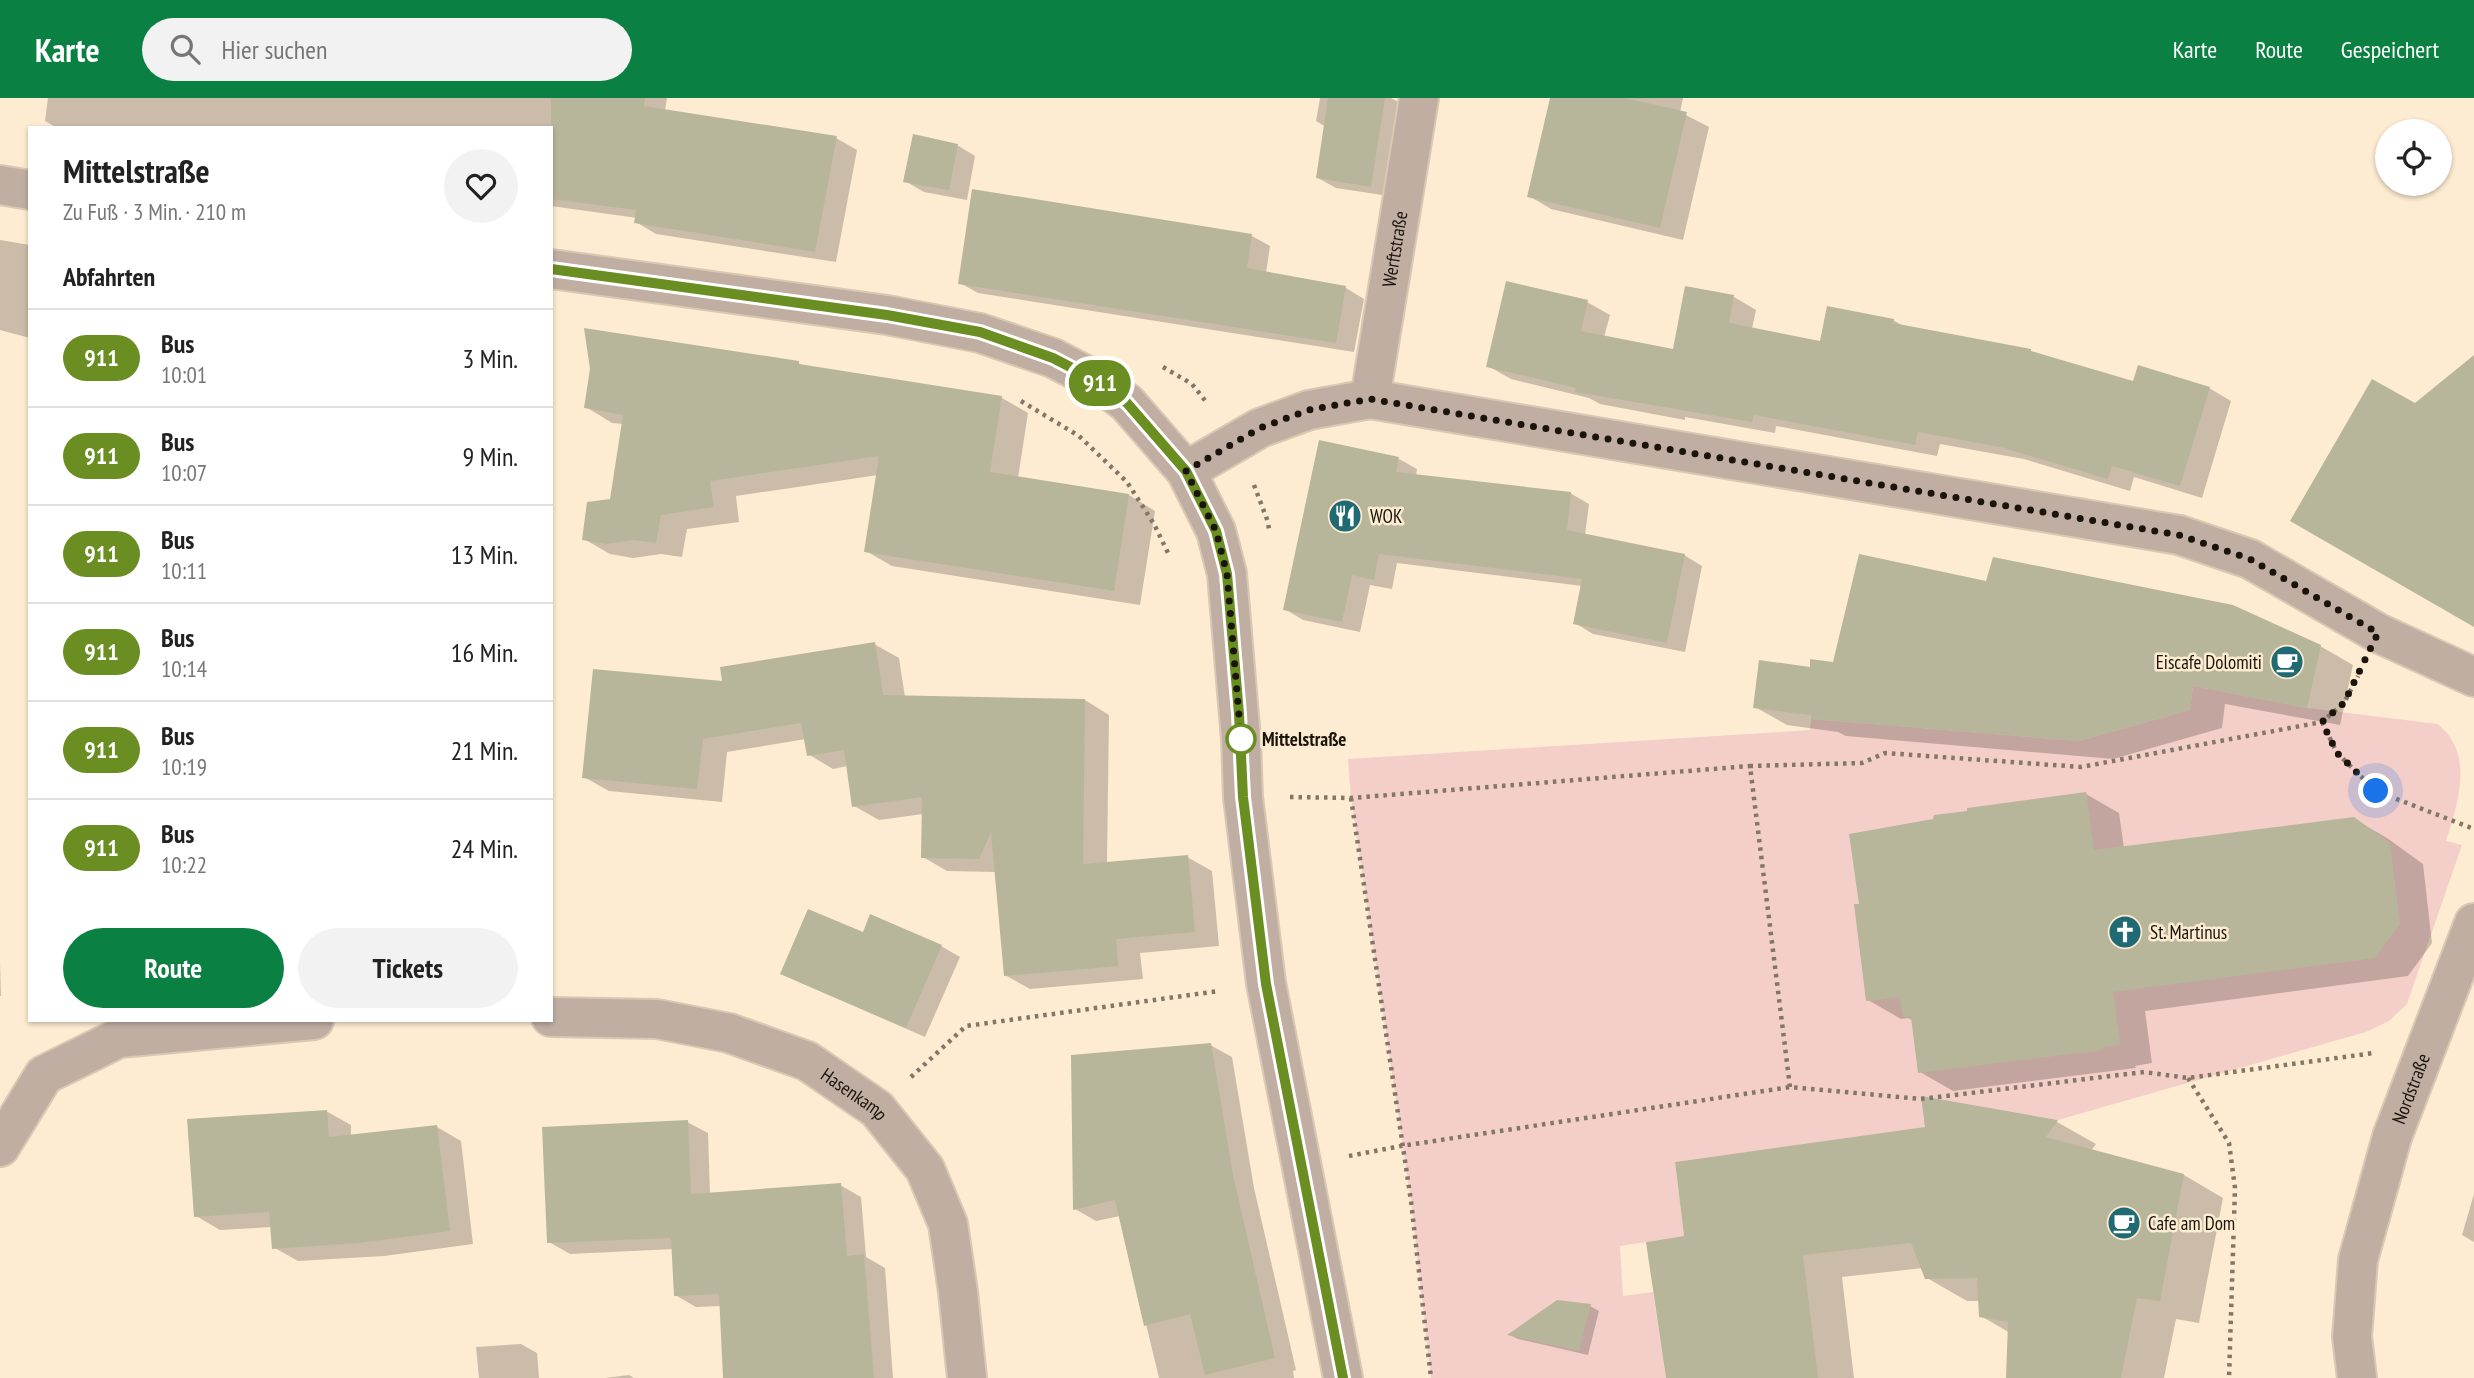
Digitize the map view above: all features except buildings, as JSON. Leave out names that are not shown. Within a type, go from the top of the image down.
[{"type":"street","name":"Werftstraße","points":[[1370,399],[1419,98]]},
{"type":"street","points":[[0,186],[28,190]]},
{"type":"street","points":[[553,269],[887,315],[980,332],[1053,358],[1099,382],[1127,403],[1186,471],[1216,531],[1227,574],[1238,697],[1243,797],[1266,984],[1343,1378]]},
{"type":"street","points":[[1186,471],[1260,428],[1309,410],[1370,399],[2179,535],[2250,559],[2378,633],[2474,677]]},
{"type":"street","name":"Nordstraße","points":[[2357,1378],[2352,1337],[2358,1260],[2392,1137],[2474,923]]},
{"type":"street","name":"Hasenkamp","points":[[553,1017],[657,1019],[729,1033],[807,1061],[877,1109],[925,1169],[947,1224],[958,1292],[967,1378]]},
{"type":"street","points":[[0,1147],[44,1075],[119,1038],[292,1022]]},
{"type":"path","points":[[1013,396],[1079,436],[1127,482],[1154,524],[1170,558]]},
{"type":"path","points":[[1287,797],[1351,798],[1750,766],[1862,763],[1885,753],[2081,767],[2322,722],[2344,703],[2378,633]]},
{"type":"path","points":[[2322,722],[2337,753],[2376,791],[2474,829]]},
{"type":"path","points":[[1750,766],[1790,1087]]},
{"type":"path","points":[[1351,798],[1411,1201],[1431,1378]]},
{"type":"path","points":[[877,1109],[966,1026],[1266,984]]},
{"type":"path","points":[[1300,1166],[1401,1146],[1790,1087],[1921,1099],[2144,1072],[2188,1078],[2377,1053]]},
{"type":"path","points":[[2188,1078],[2229,1143],[2233,1162],[2235,1188],[2229,1378]]},
{"type":"shaded area","points":[[2193,686],[2307,708],[2438,724],[2449,736],[2460,763],[2460,778],[2459,794],[2446,841],[2462,845],[2407,1004],[2389,1021],[2366,1032],[2058,1120],[2023,1114],[1675,1162],[1684,1236],[1620,1246],[1623,1296],[1653,1292],[1666,1378],[1431,1378],[1411,1201],[1351,798],[1348,759],[1810,730],[1811,719],[2079,741],[2190,710]]},
{"type":"bus line","name":"911","points":[[553,269],[887,315],[980,332],[1053,358],[1099,382],[1127,403],[1186,471],[1216,531],[1227,574],[1243,797],[1266,984],[1343,1378]]},
{"type":"place","name":"WOK","points":[[1345,516]]},
{"type":"place","name":"Eiscafe Dolomiti","points":[[2287,662]]},
{"type":"place","name":"Mittelstraße","points":[[1241,739]]},
{"type":"place","name":"St. Martinus","points":[[2125,932]]},
{"type":"place","name":"Cafe am Dom","points":[[2124,1223]]},
{"type":"route","points":[[1241,739],[1227,574],[1216,531],[1186,471],[1260,428],[1309,410],[1370,399],[2179,535],[2250,559],[2378,633],[2344,703],[2322,722],[2337,753],[2376,791]]}]
